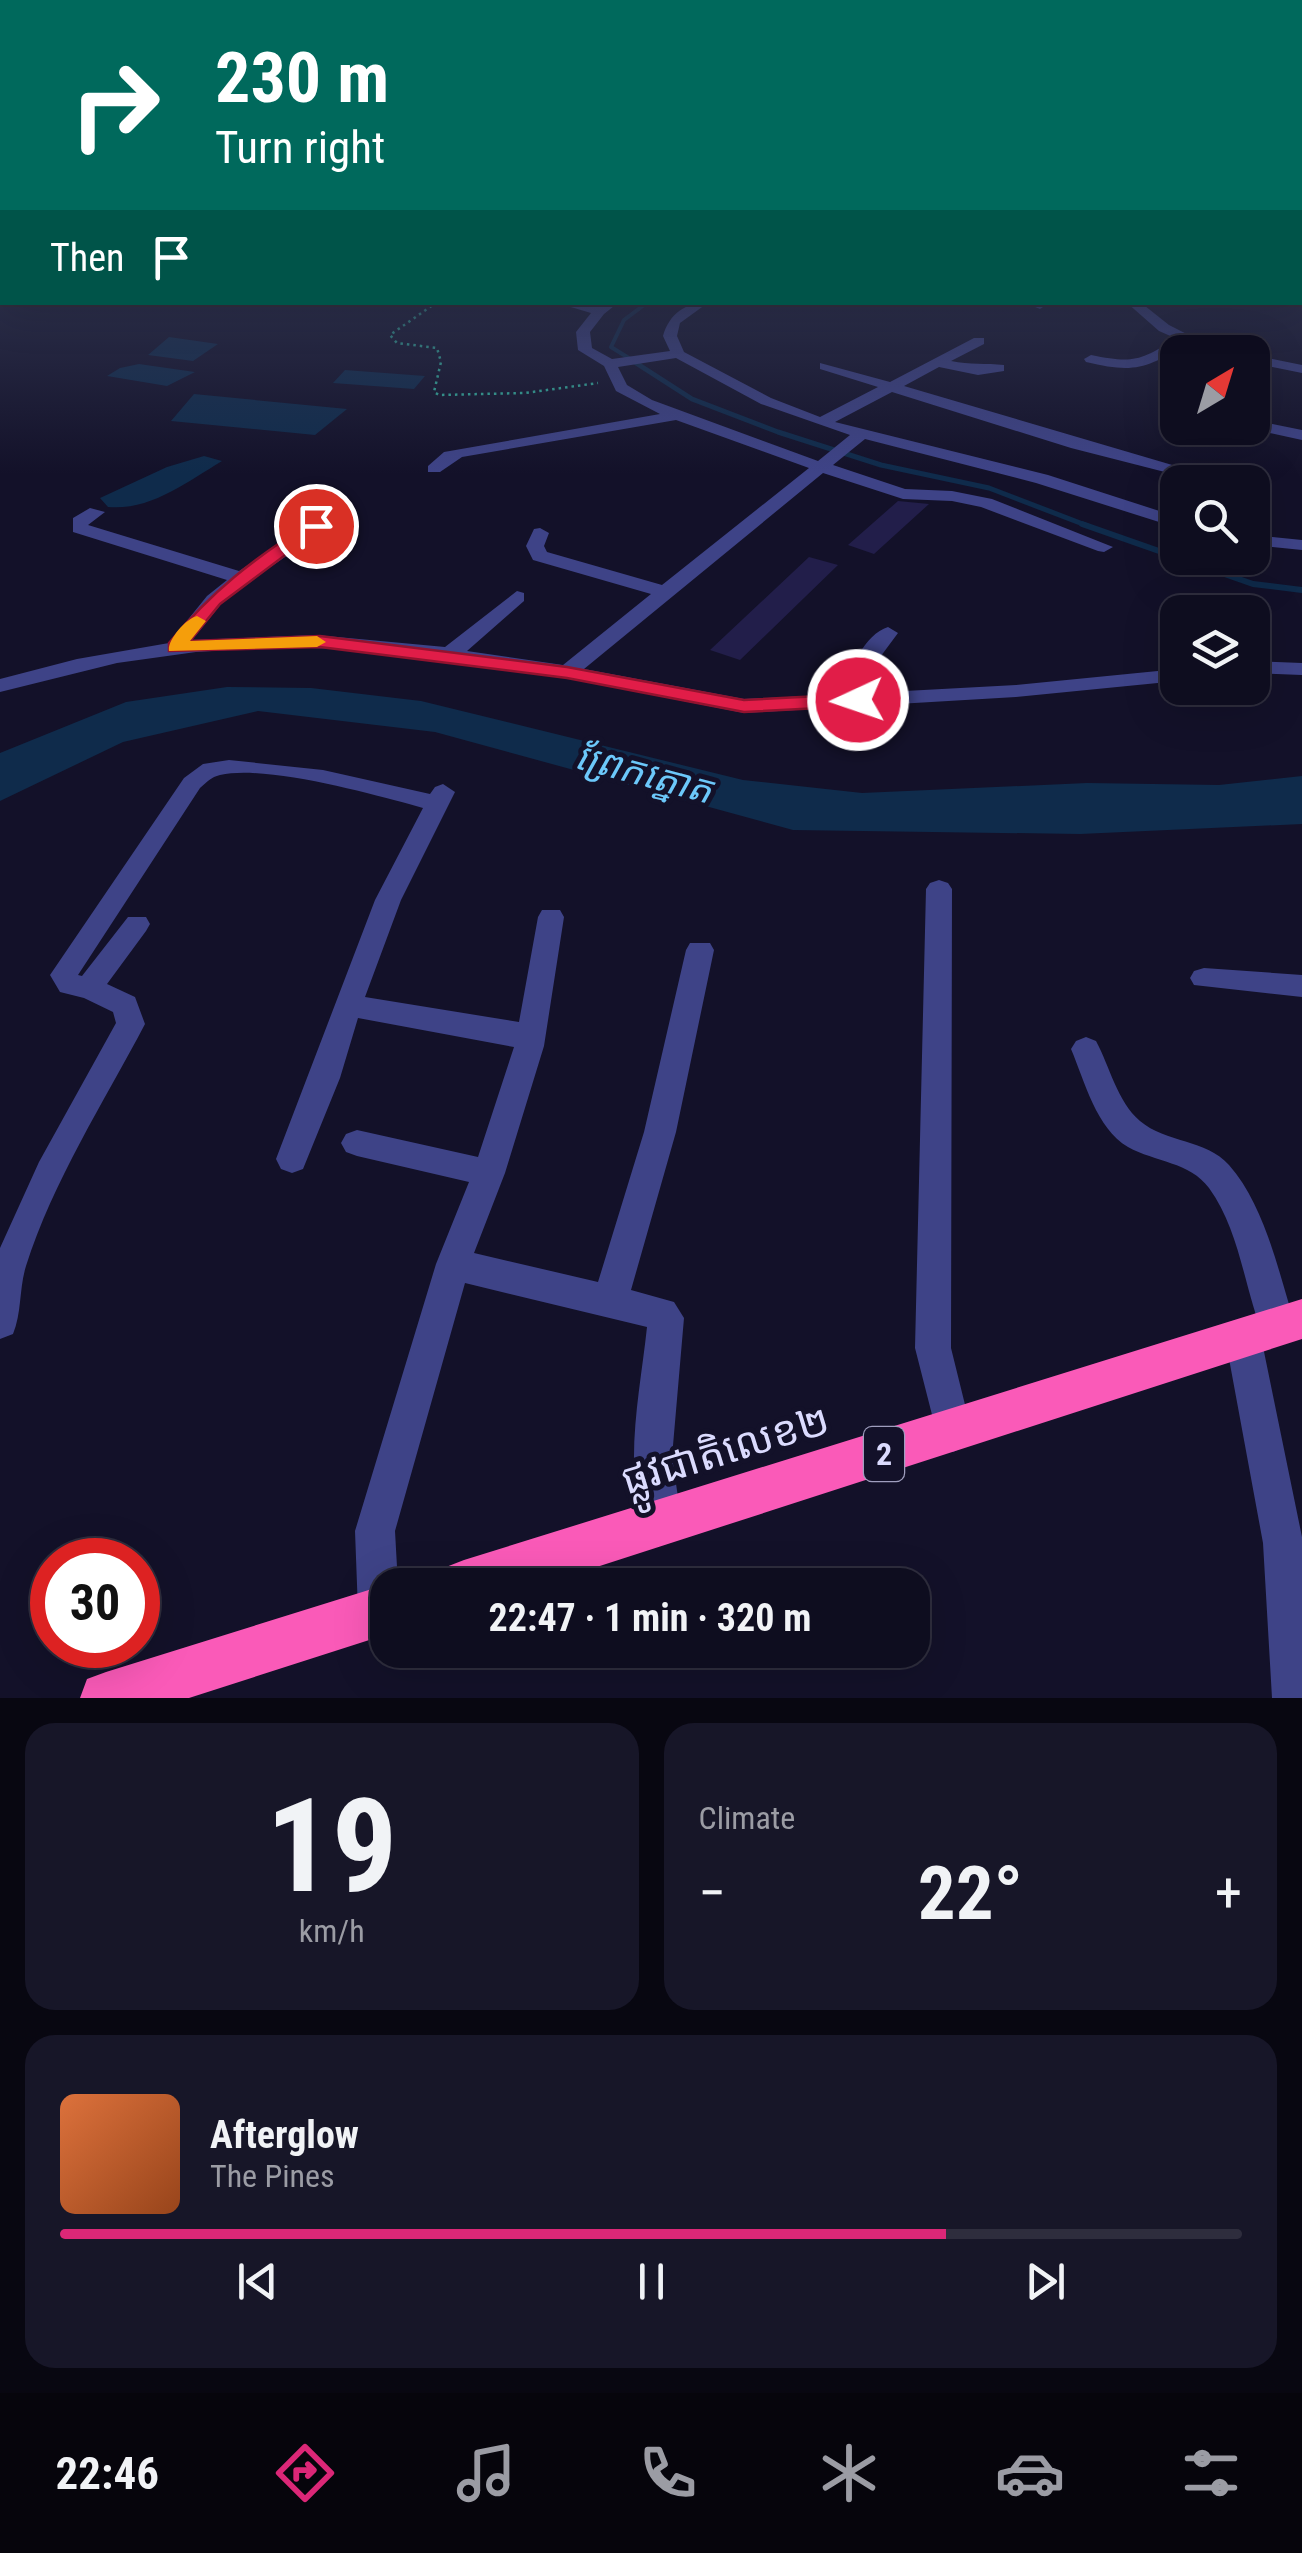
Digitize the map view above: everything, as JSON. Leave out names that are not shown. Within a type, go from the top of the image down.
[{"type":"highway","name":"ផ្លូវជាតិលេខ២","points":[[519,1568],[1275,1328]]},
{"type":"highway","points":[[106,1698],[370,1614]]},
{"type":"street","points":[[598,315],[583,332],[585,350],[647,404],[817,467],[903,494],[952,496],[986,504],[1104,547]]},
{"type":"street","points":[[683,315],[674,321],[670,336],[678,354],[730,384],[821,424],[1042,479],[1160,517]]},
{"type":"street","points":[[1150,315],[1177,335]]},
{"type":"street","points":[[821,424],[979,341]]},
{"type":"street","points":[[613,372],[678,354]]},
{"type":"street","points":[[1139,377],[1160,354]]},
{"type":"street","points":[[1091,359],[1124,366],[1150,361]]},
{"type":"street","points":[[940,362],[978,371],[999,368]]},
{"type":"street","points":[[1270,363],[1302,369]]},
{"type":"street","points":[[825,366],[1160,466]]},
{"type":"street","points":[[434,469],[443,460],[462,452],[674,416]]},
{"type":"street","points":[[1270,429],[1302,435]]},
{"type":"street","points":[[567,672],[860,435]]},
{"type":"street","points":[[96,512],[79,522],[79,528],[240,578]]},
{"type":"street","points":[[176,647],[214,600],[240,578],[334,516]]},
{"type":"street","points":[[540,533],[534,546],[540,556],[664,592]]},
{"type":"street","points":[[1270,542],[1302,545]]},
{"type":"street","points":[[446,656],[483,630],[517,597]]},
{"type":"street","points":[[858,700],[856,684],[868,657],[888,634]]},
{"type":"street","points":[[0,686],[57,668],[176,647],[320,642],[567,672],[744,706],[1016,691],[1160,677]]},
{"type":"street","points":[[1270,668],[1302,668]]},
{"type":"street","points":[[0,1322],[4,1266],[105,1065],[131,1024],[125,1005],[89,988],[70,985],[64,975],[192,784],[207,770],[226,768],[343,780],[440,798],[388,900],[292,1159]]},
{"type":"street","points":[[939,889],[933,1348],[953,1432]]},
{"type":"street","points":[[379,1568],[375,1531],[453,1264],[490,1173],[529,1046],[551,917]]},
{"type":"street","points":[[89,988],[138,924]]},
{"type":"street","points":[[610,1301],[660,1132],[700,950]]},
{"type":"street","points":[[1204,978],[1302,986]]},
{"type":"street","points":[[348,1005],[520,1034],[529,1046]]},
{"type":"street","points":[[1086,1050],[1113,1108],[1130,1130],[1206,1165],[1219,1176],[1244,1227],[1275,1328],[1293,1546],[1294,1698]]},
{"type":"street","points":[[357,1143],[490,1173]]},
{"type":"street","points":[[453,1264],[666,1318],[653,1457],[662,1524]]},
{"type":"path","points":[[418,315],[390,335],[397,343],[437,348],[442,362],[434,392],[439,396],[525,393],[613,372]]},
{"type":"water","points":[[169,337],[218,344],[193,361],[148,355]]},
{"type":"water","points":[[139,364],[195,372],[167,386],[107,376]]},
{"type":"water","points":[[345,370],[425,376],[414,389],[333,383]]},
{"type":"water","points":[[194,394],[347,409],[315,435],[171,421]]},
{"type":"water","points":[[204,456],[222,461],[153,500],[108,507],[100,498],[167,467]]},
{"type":"water","name":"ព្រែកត្នោត","points":[[227,687],[311,688],[421,701],[743,780],[862,793],[1087,783],[1219,785],[1302,776],[1302,824],[1080,834],[793,830],[435,732],[258,711],[123,742],[0,801],[0,753],[126,702]]},
{"type":"building","points":[[898,501],[929,504],[874,554],[848,545]]},
{"type":"building","points":[[809,557],[838,565],[740,660],[710,650]]},
{"type":"waterway","points":[[630,315],[611,347],[640,365]]},
{"type":"waterway","points":[[636,363],[692,399],[778,432],[881,465],[989,488],[1088,526]]},
{"type":"waterway","points":[[1082,524],[1253,584],[1302,590]]},
{"type":"slow traffic","points":[[197,621],[176,647],[317,642]]},
{"type":"route","points":[[316,526],[269,556],[214,600],[176,647],[320,642],[567,672],[744,706],[858,700]]}]
